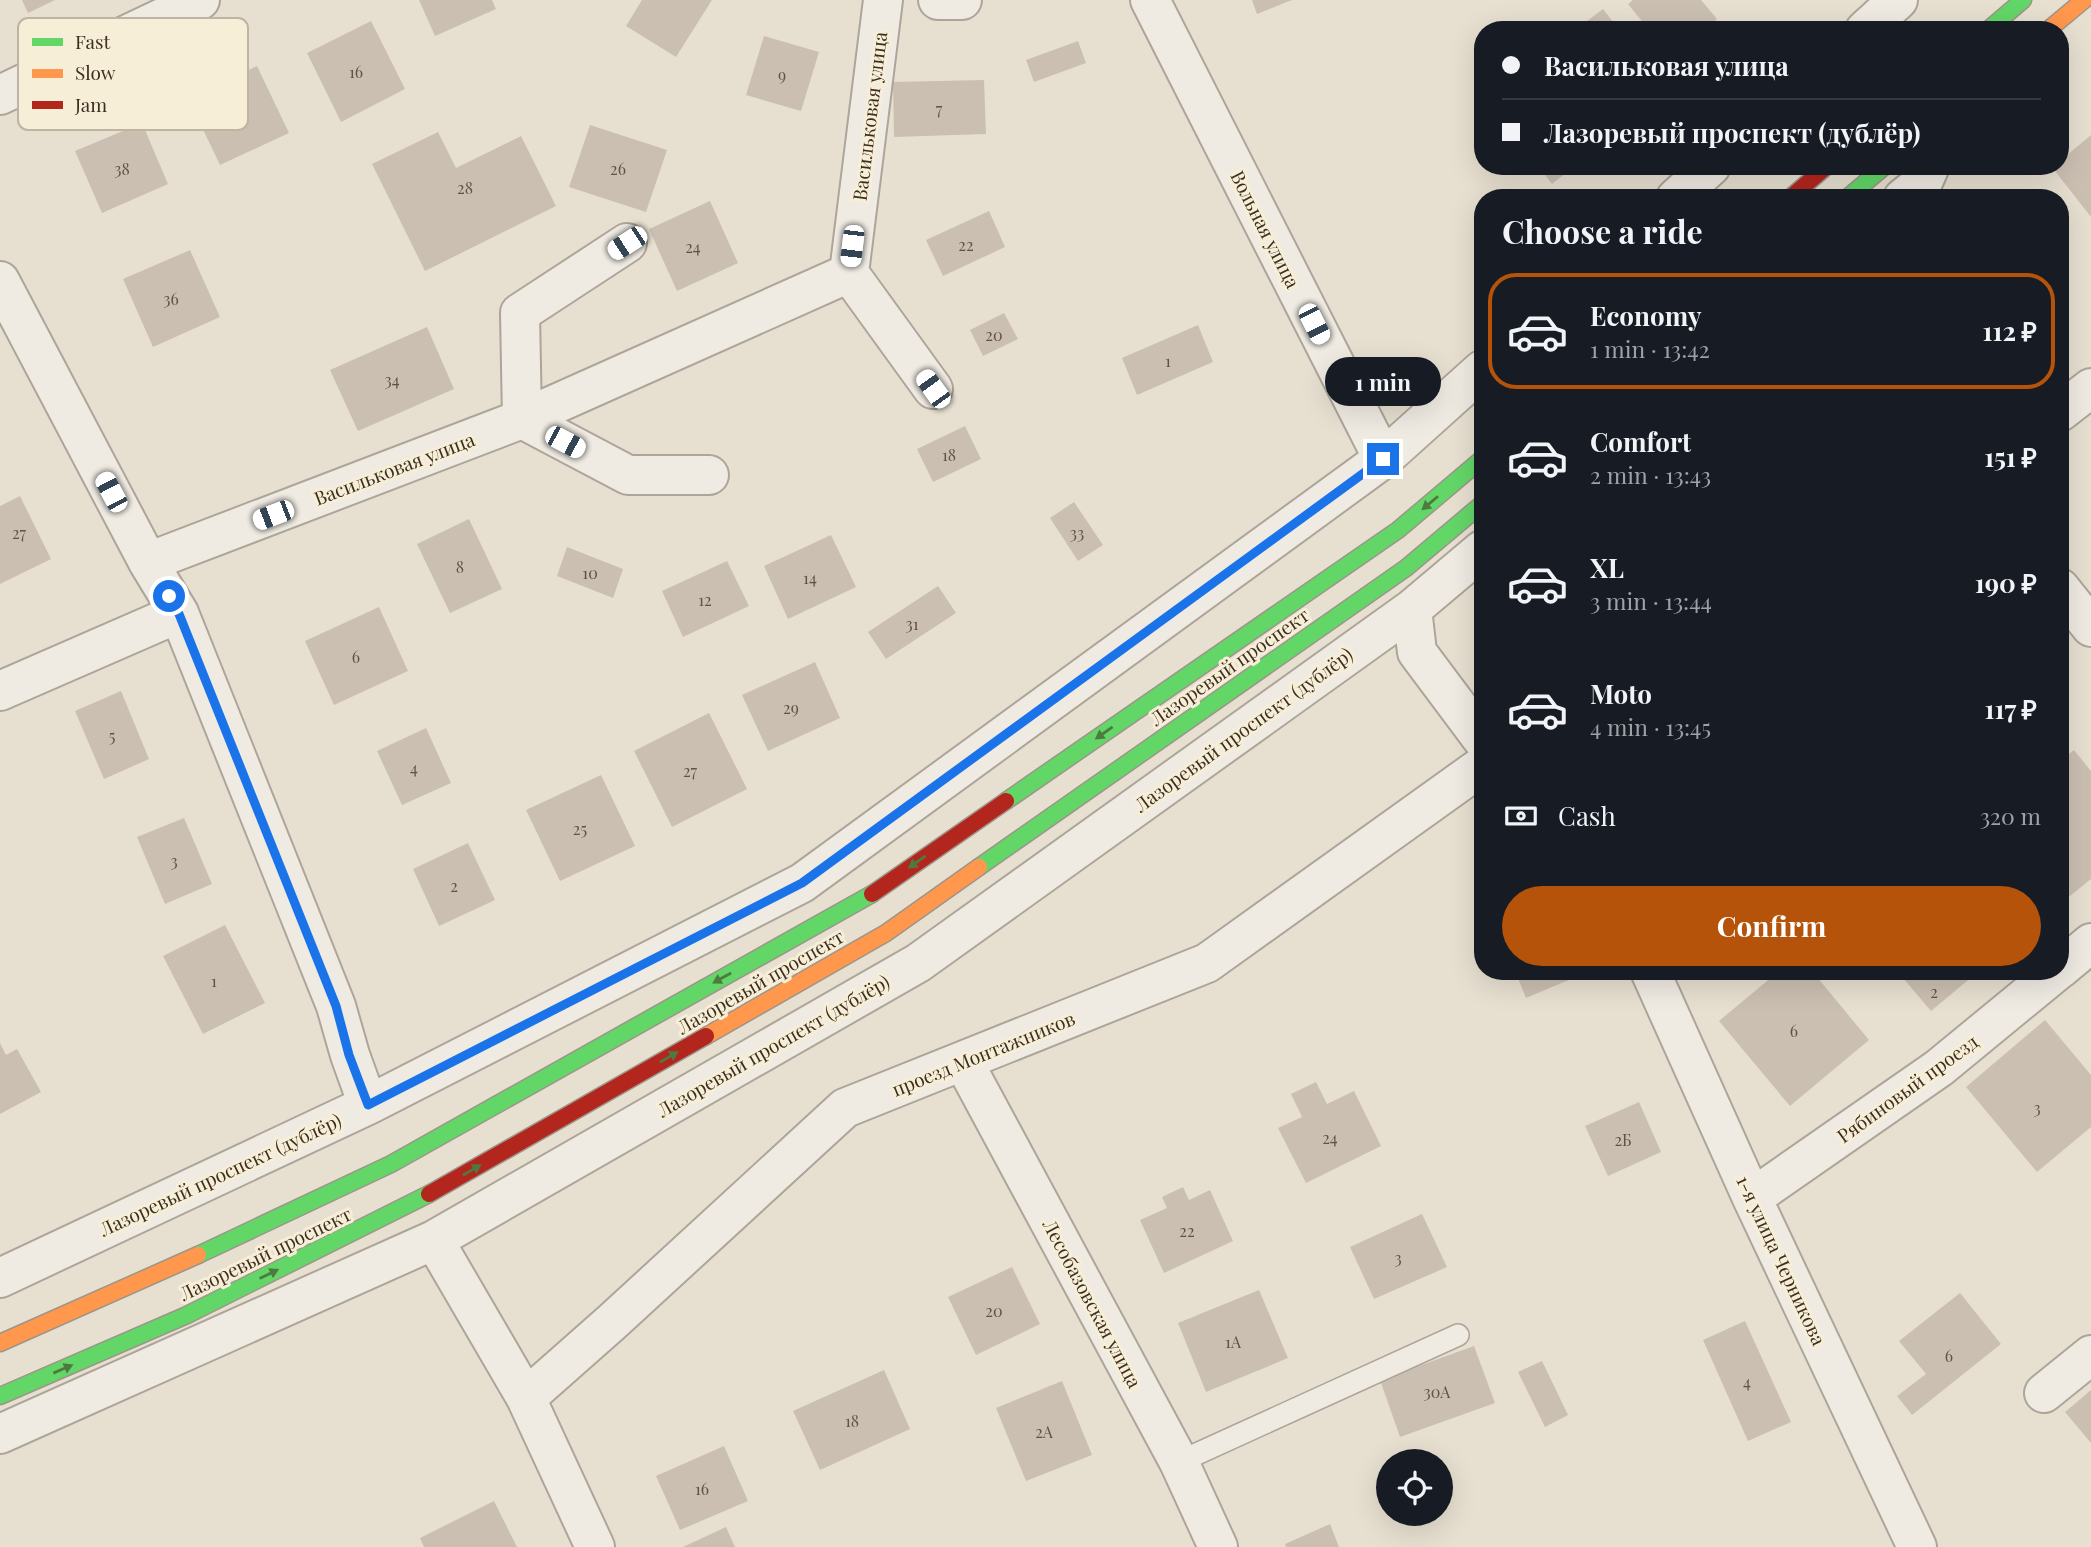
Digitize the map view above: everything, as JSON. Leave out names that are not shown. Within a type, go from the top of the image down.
[{"type":"street","points":[[162,18],[200,0]]},
{"type":"street","name":"Васильковая улица","points":[[148,562],[522,419],[849,273],[883,0]]},
{"type":"street","points":[[938,0],[962,0]]},
{"type":"street","name":"Вольная улица","points":[[1150,0],[1383,459]]},
{"type":"street","points":[[1875,21],[1898,0]]},
{"type":"street","points":[[1998,21],[2023,0]]},
{"type":"street","points":[[2059,21],[2084,0]]},
{"type":"street","points":[[0,95],[18,86]]},
{"type":"street","points":[[1686,189],[1701,175]]},
{"type":"street","points":[[1800,189],[1817,175]]},
{"type":"street","points":[[1858,189],[1874,175]]},
{"type":"street","points":[[1914,189],[1923,182],[1926,175]]},
{"type":"street","points":[[627,243],[520,313],[522,419],[628,475],[709,475]]},
{"type":"street","points":[[849,273],[933,389]]},
{"type":"street","points":[[0,281],[148,562],[179,614],[336,1006],[349,1055],[368,1105]]},
{"type":"street","name":"Лазоревый проспект (дублёр)","points":[[0,1278],[368,1105],[802,883],[1383,459],[1474,377]]},
{"type":"street","points":[[2069,405],[2091,388]]},
{"type":"street","name":"Лазоревый проспект","points":[[0,1343],[391,1164],[864,899],[1398,530],[1474,466]]},
{"type":"street","name":"Лазоревый проспект","points":[[0,1396],[187,1315],[413,1203],[886,933],[1406,568],[1474,511]]},
{"type":"street","name":"Лазоревый проспект (дублёр)","points":[[0,1434],[434,1240],[918,962],[1412,609],[1474,557]]},
{"type":"street","points":[[2069,599],[2091,627]]},
{"type":"street","points":[[1412,609],[1417,652],[1474,728]]},
{"type":"street","points":[[0,691],[179,614]]},
{"type":"street","name":"проезд Монтажников","points":[[526,1398],[845,1108],[1207,963],[1474,772]]},
{"type":"street","name":"Рябиновый проезд","points":[[2069,961],[2091,943]]},
{"type":"street","name":"1-я улица Черникова","points":[[1654,980],[1752,1198],[1917,1547]]},
{"type":"street","name":"Рябиновый проезд","points":[[1752,1198],[1939,1068],[2046,980]]},
{"type":"street","name":"Лесобазовская улица","points":[[963,1061],[1179,1462],[1218,1547]]},
{"type":"street","points":[[434,1240],[526,1398],[595,1547]]},
{"type":"street","points":[[2044,1393],[2091,1355]]},
{"type":"lane","points":[[1179,1462],[1458,1335]]},
{"type":"building","points":[[22,0],[55,0],[28,13]]},
{"type":"building","points":[[419,0],[492,0],[496,9],[435,36]]},
{"type":"building","points":[[642,0],[712,0],[676,57],[626,26]]},
{"type":"building","points":[[1252,0],[1292,0],[1257,14]]},
{"type":"building","points":[[1633,0],[1701,0],[1717,19],[1642,21],[1628,4]]},
{"type":"building","points":[[1603,9],[1612,21],[1587,21]]},
{"type":"building","points":[[371,21],[405,89],[341,122],[307,53]]},
{"type":"building","points":[[764,36],[819,52],[801,111],[746,95]]},
{"type":"building","points":[[1078,41],[1086,63],[1034,82],[1026,60]]},
{"type":"building","points":[[257,66],[289,133],[220,165],[203,130],[248,130],[248,70]]},
{"type":"building","points":[[984,80],[986,134],[894,137],[893,82]]},
{"type":"building","points":[[590,125],[667,150],[646,212],[569,187]]},
{"type":"building","points":[[125,130],[145,130],[168,184],[102,213],[75,151]]},
{"type":"building","points":[[438,132],[456,168],[521,136],[556,206],[425,271],[372,164]]},
{"type":"building","points":[[2091,135],[2091,217],[2058,175],[2069,175],[2069,153]]},
{"type":"building","points":[[1545,175],[1564,175],[1552,184]]},
{"type":"building","points":[[710,201],[738,263],[677,291],[649,229]]},
{"type":"building","points":[[989,211],[1005,247],[943,276],[926,240]]},
{"type":"building","points":[[190,250],[220,317],[153,347],[123,279]]},
{"type":"building","points":[[1004,313],[1018,339],[983,356],[970,330]]},
{"type":"building","points":[[1198,325],[1213,362],[1137,395],[1122,358]]},
{"type":"building","points":[[427,327],[454,389],[358,431],[330,370]]},
{"type":"building","points":[[965,426],[981,459],[933,482],[917,449]]},
{"type":"building","points":[[20,496],[51,559],[0,584],[0,506]]},
{"type":"building","points":[[1074,502],[1103,545],[1078,561],[1050,518]]},
{"type":"building","points":[[469,519],[502,589],[450,613],[417,544]]},
{"type":"building","points":[[831,535],[856,587],[788,619],[764,566]]},
{"type":"building","points":[[567,547],[623,569],[613,598],[557,576]]},
{"type":"building","points":[[727,561],[749,606],[683,637],[662,591]]},
{"type":"building","points":[[938,586],[956,613],[886,659],[868,632]]},
{"type":"building","points":[[379,607],[408,671],[334,705],[305,641]]},
{"type":"building","points":[[815,662],[840,718],[768,751],[742,695]]},
{"type":"building","points":[[121,691],[149,759],[104,779],[75,711]]},
{"type":"building","points":[[709,713],[747,789],[672,827],[634,751]]},
{"type":"building","points":[[426,728],[451,783],[402,805],[377,751]]},
{"type":"building","points":[[2074,750],[2091,771],[2091,879],[2069,897],[2069,754]]},
{"type":"building","points":[[601,775],[635,846],[560,881],[526,810]]},
{"type":"building","points":[[184,818],[212,884],[165,904],[137,837]]},
{"type":"building","points":[[468,843],[495,900],[439,926],[413,869]]},
{"type":"building","points":[[225,925],[265,1003],[203,1034],[163,956]]},
{"type":"building","points":[[1519,980],[1569,980],[1526,998]]},
{"type":"building","points":[[1768,980],[1819,980],[1869,1040],[1790,1106],[1719,1021]]},
{"type":"building","points":[[1905,980],[1968,980],[1931,1011]]},
{"type":"building","points":[[2045,1020],[2091,1075],[2091,1127],[2037,1172],[1966,1087]]},
{"type":"building","points":[[0,1043],[6,1055],[17,1049],[41,1092],[0,1114]]},
{"type":"building","points":[[1316,1082],[1327,1104],[1354,1091],[1381,1146],[1306,1183],[1278,1128],[1302,1117],[1291,1094]]},
{"type":"building","points":[[1639,1102],[1661,1152],[1608,1176],[1585,1126]]},
{"type":"building","points":[[1183,1187],[1189,1200],[1210,1190],[1233,1241],[1164,1273],[1140,1220],[1167,1208],[1162,1197]]},
{"type":"building","points":[[1422,1214],[1447,1267],[1374,1299],[1350,1247]]},
{"type":"building","points":[[1012,1267],[1040,1324],[976,1355],[948,1297]]},
{"type":"building","points":[[1259,1290],[1288,1358],[1206,1392],[1178,1323]]},
{"type":"building","points":[[1960,1293],[2001,1344],[1912,1415],[1897,1396],[1926,1374],[1899,1341]]},
{"type":"building","points":[[1745,1321],[1791,1422],[1748,1441],[1703,1340]]},
{"type":"building","points":[[1474,1346],[1495,1403],[1400,1437],[1380,1380]]},
{"type":"building","points":[[1542,1361],[1568,1415],[1545,1427],[1518,1372]]},
{"type":"building","points":[[884,1370],[910,1429],[820,1470],[793,1411]]},
{"type":"building","points":[[1062,1381],[1092,1455],[1026,1481],[996,1408]]},
{"type":"building","points":[[2091,1390],[2091,1443],[2065,1412]]},
{"type":"building","points":[[724,1446],[748,1501],[680,1530],[656,1476]]},
{"type":"building","points":[[494,1501],[517,1547],[424,1547],[420,1538]]},
{"type":"building","points":[[1330,1524],[1339,1547],[1286,1547],[1285,1544]]},
{"type":"building","points":[[726,1527],[735,1547],[683,1547]]},
{"type":"traffic: fast","points":[[1998,21],[2023,0]]},
{"type":"traffic: fast","points":[[1858,189],[1874,175]]},
{"type":"traffic: fast","points":[[1006,801],[1398,530],[1474,466]]},
{"type":"traffic: fast","points":[[979,867],[1406,568],[1474,511]]},
{"type":"traffic: fast","points":[[198,1255],[391,1164],[872,894]]},
{"type":"traffic: fast","points":[[0,1396],[187,1315],[429,1194]]},
{"type":"traffic: slow","points":[[2059,21],[2084,0]]},
{"type":"traffic: slow","points":[[706,1036],[886,933],[979,867]]},
{"type":"traffic: slow","points":[[0,1343],[198,1255]]},
{"type":"traffic: jam","points":[[1800,189],[1817,175]]},
{"type":"traffic: jam","points":[[872,894],[1006,801]]},
{"type":"traffic: jam","points":[[429,1194],[706,1036]]},
{"type":"route","points":[[169,596],[179,614],[336,1006],[349,1055],[368,1105],[802,883],[1383,459]]}]
